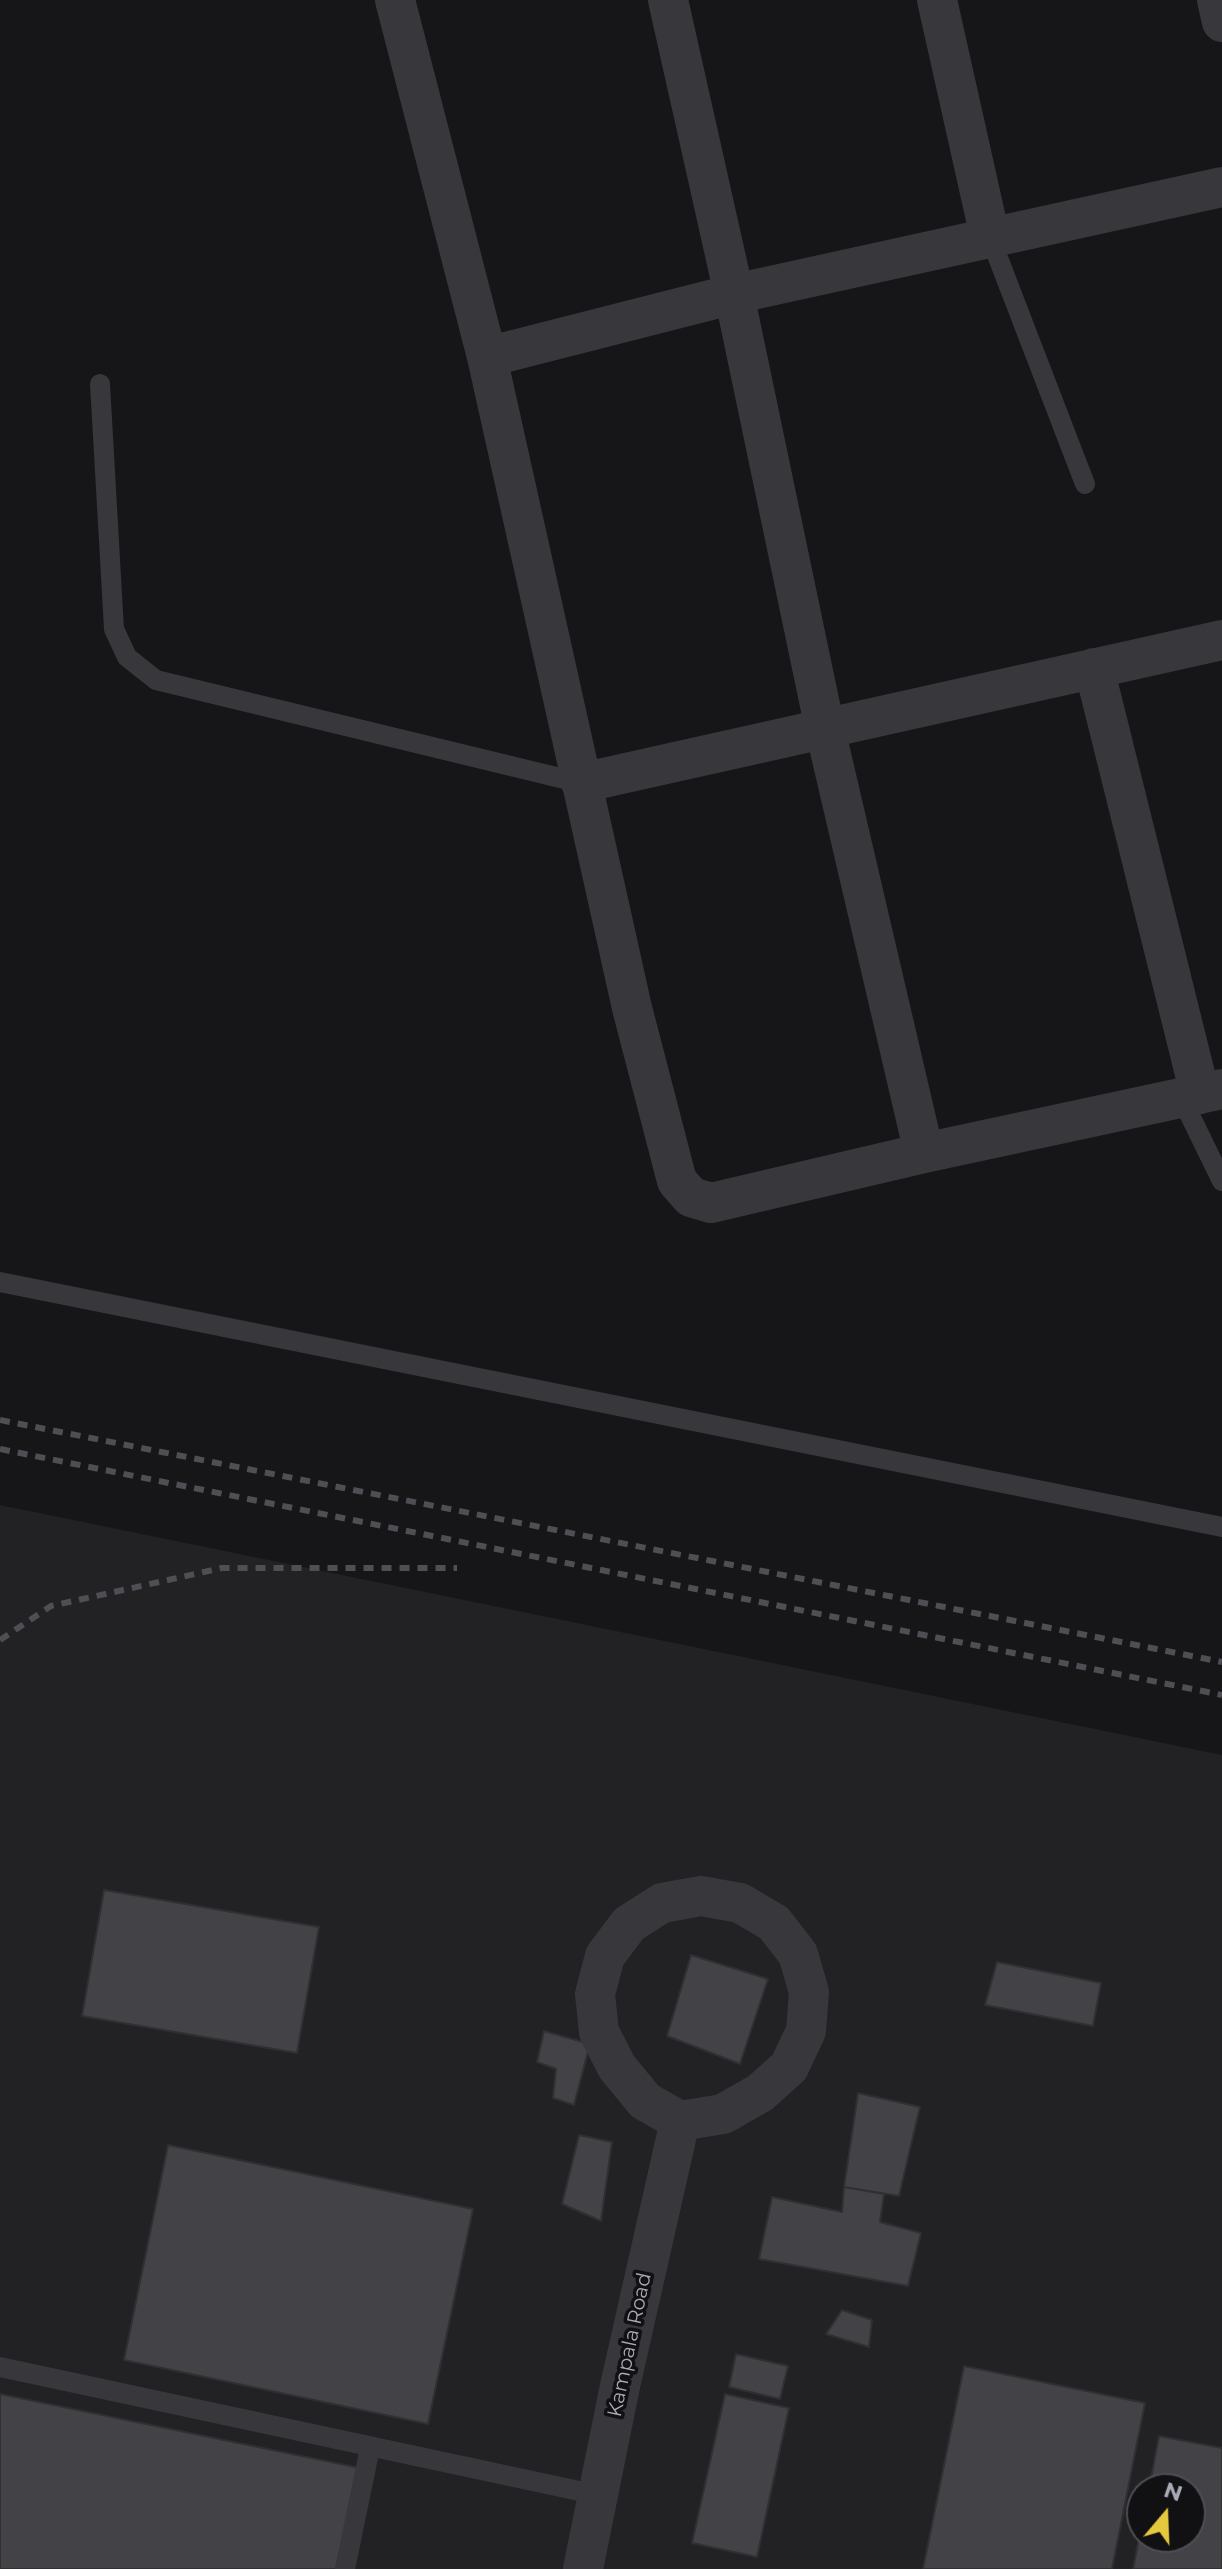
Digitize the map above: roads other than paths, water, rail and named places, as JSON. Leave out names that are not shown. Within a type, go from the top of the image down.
[{"type":"street","points":[[395,0],[487,357],[632,1008],[677,1181],[691,1197],[711,1203],[1201,1093],[1094,668]]},
{"type":"street","points":[[668,0],[734,294],[825,729],[924,1153]]},
{"type":"street","points":[[937,0],[990,237]]},
{"type":"street","points":[[1217,0],[1222,22]]},
{"type":"street","points":[[487,357],[734,294],[1222,187]]},
{"type":"street","points":[[581,783],[1222,640]]},
{"type":"street","points":[[701,1896],[740,1903],[774,1923],[798,1954],[809,1992],[806,2031],[789,2067],[760,2093],[723,2114],[680,2121],[645,2101],[617,2067],[599,2032],[595,1994],[605,1956],[629,1924],[662,1903],[701,1896]]},
{"type":"street","name":"Kampala Road","points":[[583,2569],[620,2386],[680,2121]]},
{"type":"lane","points":[[990,237],[1085,484]]},
{"type":"lane","points":[[100,384],[114,629],[127,657],[156,680],[581,783]]},
{"type":"lane","points":[[1201,1093],[1222,1181]]},
{"type":"lane","points":[[0,1282],[1222,1527]]},
{"type":"lane","points":[[0,2367],[598,2495]]},
{"type":"lane","points":[[345,2569],[370,2448]]},
{"type":"railway","points":[[0,1420],[1222,1662]]},
{"type":"railway","points":[[0,1449],[1222,1695]]},
{"type":"railway","points":[[0,1640],[51,1606],[222,1568],[457,1568]]}]
